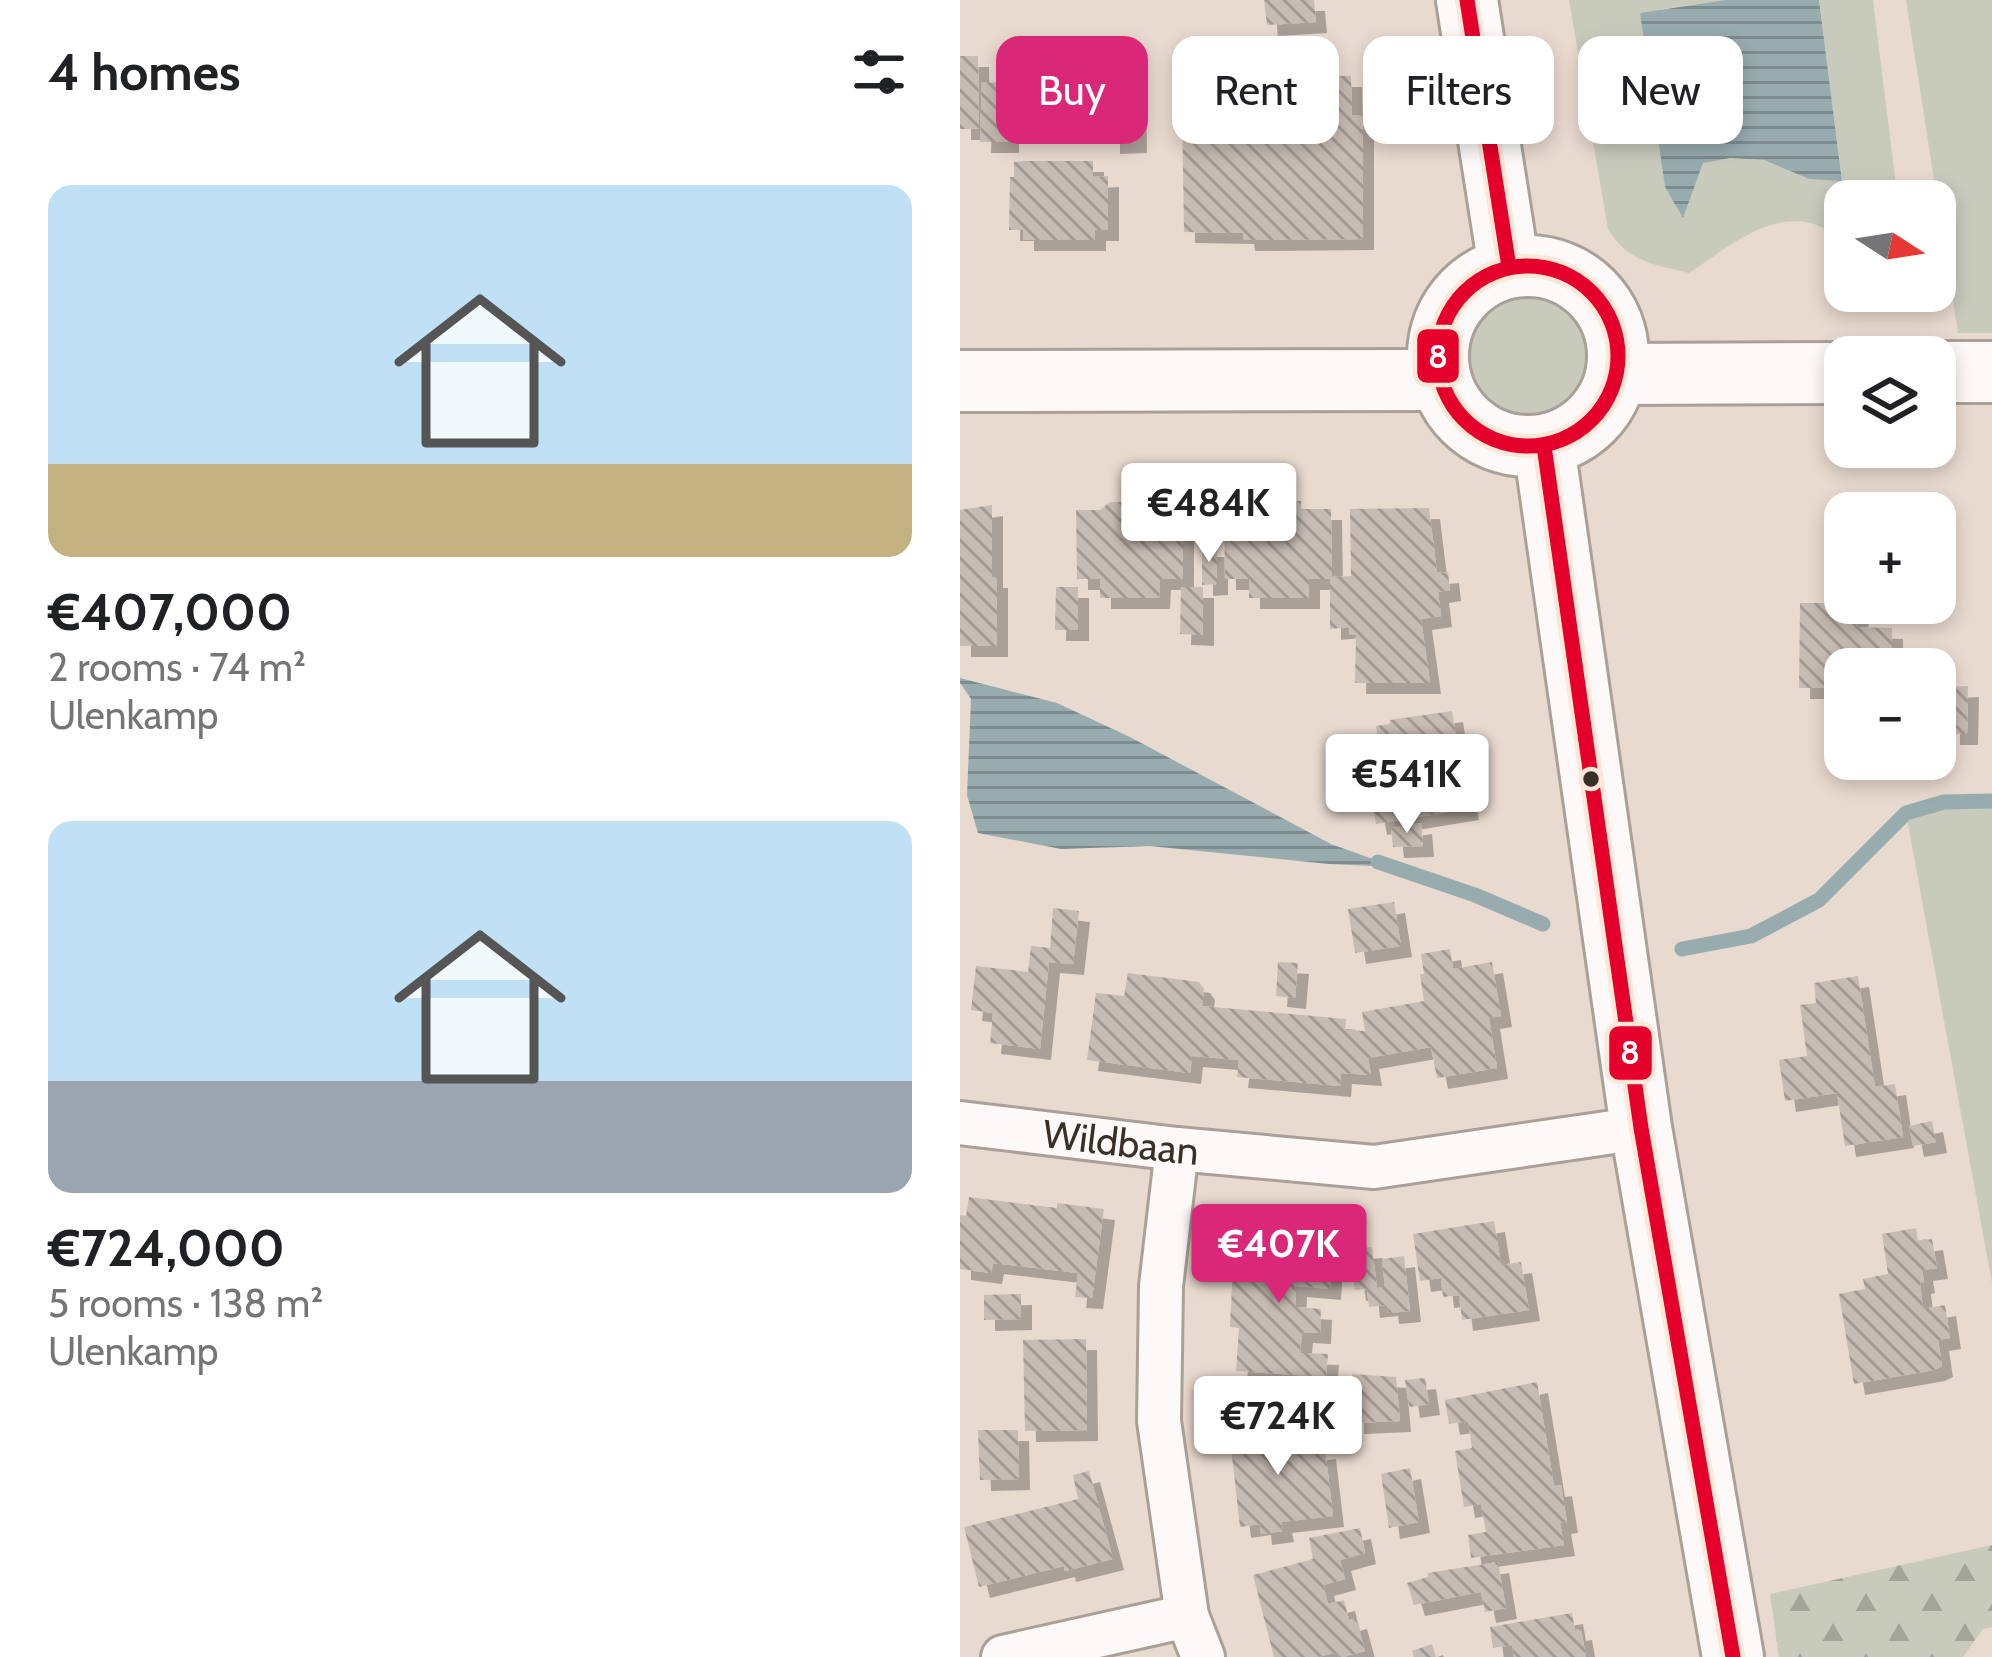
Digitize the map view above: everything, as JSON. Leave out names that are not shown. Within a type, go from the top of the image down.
[{"type":"main road","points":[[1467,0],[1509,267]]},
{"type":"main road","points":[[1545,266],[1578,280],[1604,305],[1618,338],[1618,374],[1608,400],[1592,421],[1570,437],[1544,446],[1500,443],[1462,419],[1449,400],[1438,350],[1444,322],[1460,297],[1482,278],[1509,267],[1545,266]]},
{"type":"main road","points":[[1956,372],[1992,372]]},
{"type":"main road","points":[[1618,374],[1824,373]]},
{"type":"main road","points":[[960,381],[1441,380]]},
{"type":"main road","points":[[1544,446],[1641,1128],[1733,1657]]},
{"type":"street","name":"Wildbaan","points":[[960,1123],[1374,1168],[1641,1128]]},
{"type":"street","points":[[1177,1149],[1161,1286],[1159,1421],[1187,1616],[1203,1657]]},
{"type":"street","points":[[1004,1657],[1187,1616]]},
{"type":"green space","points":[[1569,0],[1725,0],[1662,9],[1660,36],[1578,36],[1578,53]]},
{"type":"green space","points":[[1819,0],[1873,0],[1895,180],[1842,180]]},
{"type":"green space","points":[[1906,0],[1992,0],[1992,333],[1958,333],[1956,180],[1934,180]]},
{"type":"green space","points":[[1594,144],[1660,144],[1665,187],[1702,163],[1730,158],[1764,160],[1809,179],[1842,180],[1824,180],[1824,229],[1794,221],[1762,228],[1689,273],[1633,255],[1608,229]]},
{"type":"green space","points":[[1531,287],[1557,292],[1580,307],[1595,330],[1600,356],[1595,382],[1580,405],[1557,420],[1531,425],[1505,420],[1482,405],[1467,382],[1462,356],[1467,330],[1482,307],[1505,292]]},
{"type":"green space","points":[[1992,801],[1992,1283],[1906,813],[1944,802]]},
{"type":"green space","points":[[1992,1545],[1992,1627],[1983,1629],[1963,1657],[1779,1657],[1770,1594]]},
{"type":"shaded area","points":[[1725,0],[1819,0],[1842,180],[1809,179],[1764,160],[1730,158],[1703,163],[1683,218],[1665,187],[1659,144],[1743,144],[1743,36],[1643,36],[1640,13]]},
{"type":"shaded area","points":[[960,678],[1057,703],[1331,844],[1395,867],[1150,846],[1061,849],[978,833],[967,795],[971,699]]},
{"type":"building","points":[[1264,0],[1314,0],[1316,22],[1267,25]]},
{"type":"building","points":[[960,56],[978,56],[979,129],[960,129]]},
{"type":"building","points":[[1339,76],[1351,76],[1352,115],[1363,115],[1363,239],[1244,240],[1243,233],[1184,232],[1183,144],[1339,144]]},
{"type":"building","points":[[982,82],[996,83],[996,142],[980,142]]},
{"type":"building","points":[[1093,161],[1093,177],[1108,176],[1108,230],[1095,230],[1095,240],[1023,240],[1023,230],[1009,230],[1014,162]]},
{"type":"building","points":[[1301,501],[1301,509],[1331,509],[1332,577],[1351,576],[1350,509],[1429,508],[1437,573],[1448,572],[1450,590],[1438,592],[1441,616],[1421,619],[1430,683],[1355,683],[1356,635],[1350,635],[1349,627],[1330,629],[1330,579],[1309,579],[1309,598],[1249,598],[1249,579],[1225,579],[1224,510],[1255,509],[1255,502]]},
{"type":"building","points":[[1110,502],[1183,509],[1183,579],[1160,579],[1159,598],[1100,598],[1100,579],[1077,579],[1076,510],[1100,510]]},
{"type":"building","points":[[992,505],[997,646],[960,646],[960,510]]},
{"type":"building","points":[[1202,546],[1217,546],[1217,584],[1202,585]]},
{"type":"building","points":[[1056,587],[1078,587],[1078,630],[1055,630]]},
{"type":"building","points":[[1181,587],[1203,587],[1203,635],[1180,634]]},
{"type":"building","points":[[1800,603],[1824,603],[1824,624],[1892,628],[1892,648],[1824,648],[1824,688],[1799,688]]},
{"type":"building","points":[[1968,686],[1967,734],[1956,734],[1956,687]]},
{"type":"building","points":[[1452,711],[1468,809],[1376,824],[1370,790],[1401,785],[1394,748],[1380,751],[1376,726]]},
{"type":"building","points":[[1421,823],[1423,846],[1393,847],[1391,828]]},
{"type":"building","points":[[1394,902],[1401,946],[1355,953],[1348,909]]},
{"type":"building","points":[[1053,908],[1079,911],[1073,964],[1049,962],[1040,1049],[990,1043],[993,1013],[971,1010],[976,966],[1028,972],[1031,946],[1050,948]]},
{"type":"building","points":[[1450,949],[1453,969],[1492,962],[1501,1016],[1489,1018],[1497,1068],[1437,1078],[1431,1047],[1368,1058],[1371,1075],[1341,1073],[1340,1086],[1237,1077],[1239,1060],[1192,1056],[1190,1073],[1087,1060],[1096,993],[1124,996],[1128,973],[1199,982],[1204,989],[1202,1006],[1346,1019],[1345,1030],[1365,1031],[1362,1012],[1424,1001],[1421,954]]},
{"type":"building","points":[[1278,962],[1298,963],[1295,998],[1276,996]]},
{"type":"building","points":[[1858,976],[1875,1087],[1895,1084],[1903,1137],[1845,1146],[1837,1093],[1785,1101],[1779,1060],[1807,1056],[1800,1005],[1816,1003],[1814,983]]},
{"type":"building","points":[[1932,1121],[1936,1142],[1913,1146],[1909,1126]]},
{"type":"building","points":[[969,1197],[1104,1209],[1092,1298],[1075,1297],[1078,1273],[993,1263],[991,1273],[960,1269],[960,1215],[966,1216]]},
{"type":"building","points":[[1494,1221],[1501,1265],[1521,1262],[1529,1310],[1462,1320],[1459,1295],[1443,1297],[1441,1278],[1420,1281],[1413,1234]]},
{"type":"building","points":[[1916,1228],[1918,1241],[1932,1239],[1937,1268],[1922,1270],[1923,1309],[1945,1305],[1950,1338],[1938,1340],[1942,1366],[1854,1384],[1839,1294],[1865,1289],[1863,1279],[1888,1274],[1882,1234]]},
{"type":"building","points":[[1254,1238],[1333,1242],[1330,1289],[1296,1286],[1295,1307],[1321,1309],[1320,1333],[1302,1332],[1300,1353],[1328,1354],[1326,1377],[1236,1371],[1239,1328],[1230,1327],[1233,1263],[1252,1264]]},
{"type":"building","points":[[1372,1247],[1377,1288],[1385,1287],[1382,1259],[1404,1256],[1410,1311],[1388,1313],[1387,1305],[1369,1307],[1367,1289],[1355,1290],[1349,1249]]},
{"type":"building","points":[[1021,1294],[1021,1319],[984,1320],[984,1295]]},
{"type":"building","points":[[1086,1339],[1087,1430],[1025,1431],[1023,1340]]},
{"type":"building","points":[[1352,1374],[1396,1377],[1400,1421],[1353,1423]]},
{"type":"building","points":[[1425,1378],[1429,1404],[1409,1407],[1405,1380]]},
{"type":"building","points":[[1537,1382],[1554,1486],[1561,1485],[1567,1522],[1560,1523],[1564,1545],[1471,1558],[1468,1535],[1486,1532],[1481,1504],[1464,1507],[1455,1451],[1472,1448],[1468,1421],[1449,1424],[1445,1400]]},
{"type":"building","points":[[1295,1422],[1299,1451],[1325,1448],[1333,1516],[1281,1522],[1283,1531],[1261,1534],[1260,1524],[1240,1527],[1229,1430]]},
{"type":"building","points":[[978,1430],[1018,1430],[1019,1479],[980,1480]]},
{"type":"building","points":[[1410,1468],[1419,1522],[1389,1528],[1381,1474]]},
{"type":"building","points":[[1089,1471],[1113,1559],[979,1587],[964,1527],[1078,1499],[1073,1475]]},
{"type":"building","points":[[1360,1528],[1365,1553],[1340,1560],[1345,1579],[1323,1585],[1328,1604],[1344,1600],[1349,1620],[1356,1618],[1365,1651],[1343,1657],[1338,1652],[1274,1657],[1253,1575],[1313,1559],[1309,1538]]},
{"type":"building","points":[[1498,1562],[1506,1608],[1485,1612],[1481,1592],[1414,1605],[1407,1583],[1428,1577],[1428,1573]]},
{"type":"building","points":[[1572,1613],[1575,1630],[1581,1629],[1586,1657],[1514,1657],[1512,1645],[1493,1648],[1490,1627]]},
{"type":"building","points":[[1432,1644],[1436,1657],[1414,1657],[1412,1651]]},
{"type":"waterway","points":[[1682,949],[1751,936],[1819,900],[1906,813],[1944,802],[1992,801]]},
{"type":"waterway","points":[[1378,862],[1543,924]]},
{"type":"transit line","name":"8","points":[[1467,0],[1509,267]]},
{"type":"transit line","name":"8","points":[[1528,266],[1563,273],[1592,292],[1611,321],[1618,356],[1611,391],[1592,420],[1563,439],[1528,446],[1493,439],[1464,420],[1445,391],[1438,356],[1445,321],[1464,292],[1493,273],[1528,266]]},
{"type":"transit line","name":"8","points":[[1544,446],[1641,1128],[1733,1657]]}]
